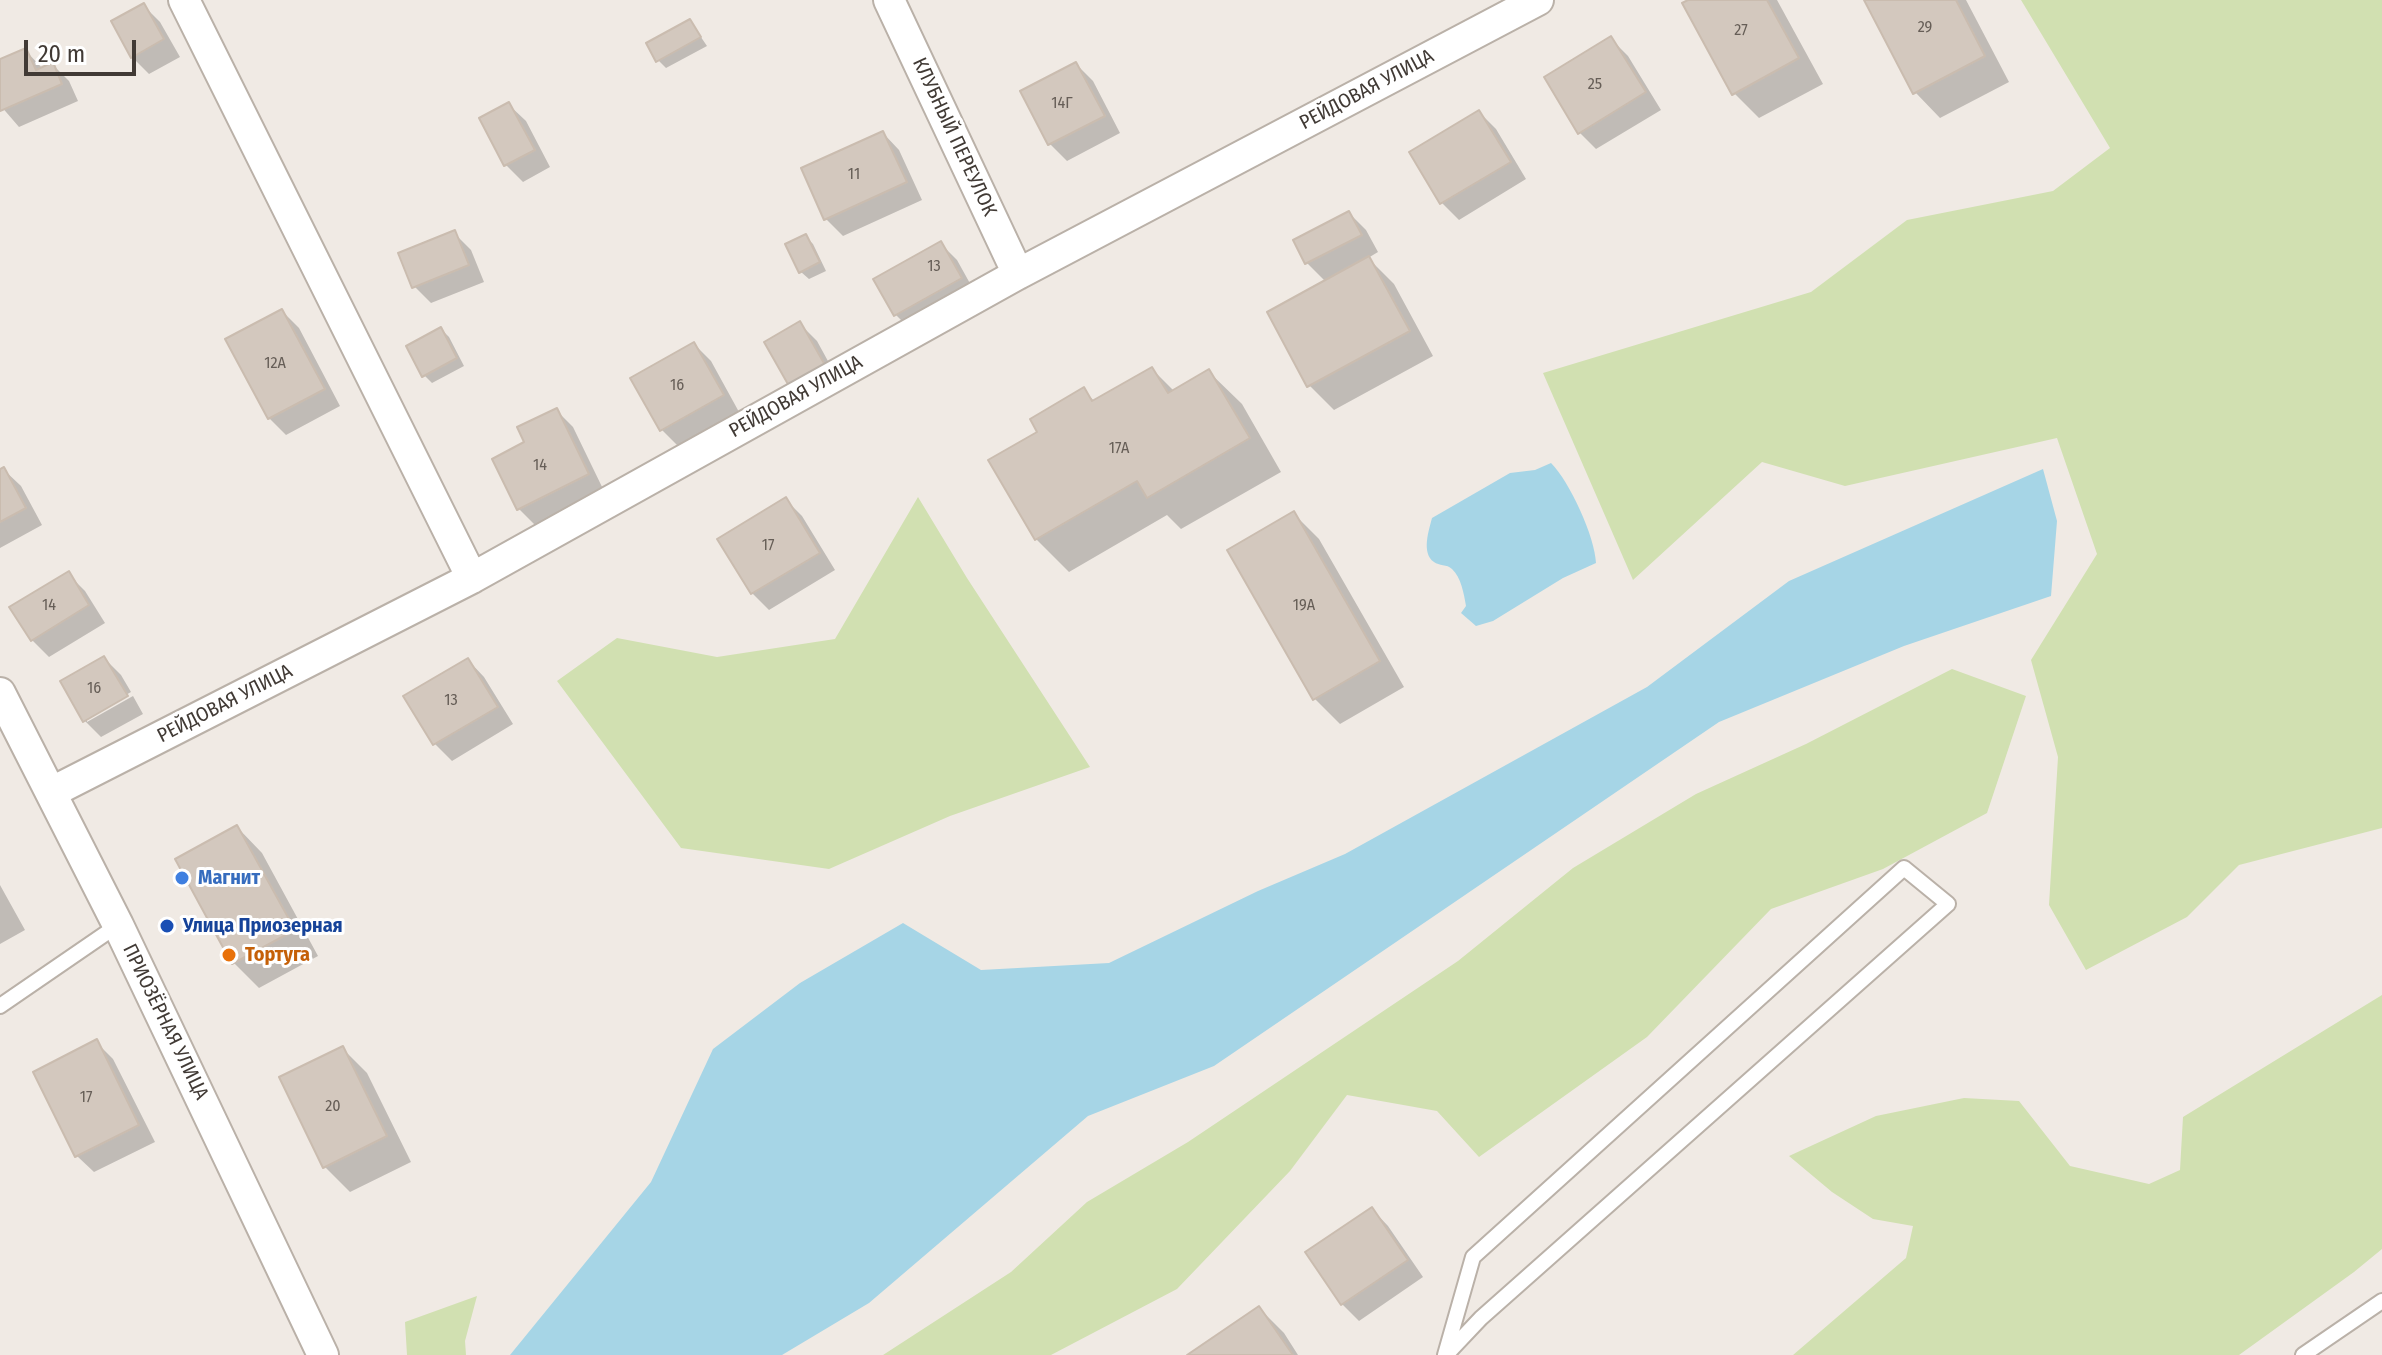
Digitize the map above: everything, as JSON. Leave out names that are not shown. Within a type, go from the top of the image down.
[{"type":"street","points":[[184,0],[472,578]]},
{"type":"street","name":"КЛУБНЫЙ ПЕРЕУЛОК","points":[[889,0],[1018,274]]},
{"type":"street","name":"РЕЙДОВАЯ УЛИЦА","points":[[52,792],[472,578],[1018,274],[1538,0]]},
{"type":"street","name":"ПРИОЗЁРНАЯ УЛИЦА","points":[[0,693],[118,925],[323,1355]]},
{"type":"lane","points":[[1904,868],[1948,904],[1481,1318],[1446,1355],[1473,1257],[1904,868]]},
{"type":"lane","points":[[0,1006],[118,925]]},
{"type":"lane","points":[[2303,1355],[2382,1301]]},
{"type":"green space","points":[[2021,0],[2382,0],[2382,828],[2239,865],[2187,917],[2086,970],[2049,905],[2058,757],[2031,660],[2097,554],[2057,438],[1845,486],[1762,462],[1633,580],[1543,373],[1811,292],[1907,220],[2053,191],[2110,148]]},
{"type":"green space","points":[[918,497],[1090,767],[950,816],[829,869],[681,848],[557,681],[617,638],[717,657],[835,639]]},
{"type":"green space","points":[[1952,669],[2026,696],[1987,813],[1883,869],[1771,909],[1647,1037],[1479,1157],[1437,1111],[1347,1095],[1290,1171],[1177,1289],[1051,1355],[883,1355],[1011,1272],[1087,1202],[1188,1142],[1458,961],[1573,868],[1696,794],[1806,744]]},
{"type":"green space","points":[[2382,995],[2382,1249],[2239,1355],[1793,1355],[1906,1258],[1913,1226],[1873,1219],[1832,1192],[1789,1156],[1876,1116],[1964,1098],[2019,1101],[2070,1166],[2149,1184],[2180,1170],[2183,1117]]},
{"type":"green space","points":[[477,1296],[465,1341],[466,1355],[407,1355],[405,1322]]},
{"type":"water","points":[[1551,463],[1580,510],[1596,563],[1563,578],[1493,621],[1476,626],[1461,613],[1466,606],[1455,572],[1430,558],[1427,541],[1432,518],[1510,473],[1535,470]]},
{"type":"water","points":[[2043,469],[2057,521],[2051,596],[1904,646],[1719,722],[1214,1066],[1088,1116],[869,1303],[782,1355],[510,1355],[651,1182],[713,1049],[800,983],[903,923],[981,970],[1109,963],[1258,891],[1345,854],[1647,687],[1789,581]]},
{"type":"building","points":[[1688,0],[1767,0],[1799,58],[1732,95],[1682,3]]},
{"type":"building","points":[[1864,0],[1956,0],[1985,56],[1913,94]]},
{"type":"building","points":[[144,3],[164,39],[131,58],[111,21]]},
{"type":"building","points":[[690,19],[701,37],[656,62],[646,43]]},
{"type":"building","points":[[1611,36],[1646,92],[1578,134],[1544,77]]},
{"type":"building","points":[[26,48],[36,70],[53,62],[62,84],[0,111],[0,59]]},
{"type":"building","points":[[1076,62],[1105,116],[1048,145],[1020,91]]},
{"type":"building","points":[[509,102],[535,150],[504,166],[479,118]]},
{"type":"building","points":[[1479,110],[1511,162],[1440,204],[1409,152]]},
{"type":"building","points":[[883,131],[907,182],[824,220],[801,168]]},
{"type":"building","points":[[1349,211],[1362,235],[1305,264],[1293,240]]},
{"type":"building","points":[[455,230],[469,265],[412,288],[398,253]]},
{"type":"building","points":[[806,234],[820,262],[799,273],[785,244]]},
{"type":"building","points":[[941,241],[962,278],[894,316],[873,279]]},
{"type":"building","points":[[1369,256],[1410,331],[1307,387],[1267,312]]},
{"type":"building","points":[[282,309],[325,389],[268,419],[225,339]]},
{"type":"building","points":[[800,321],[825,365],[789,386],[764,342]]},
{"type":"building","points":[[441,327],[457,358],[422,377],[406,346]]},
{"type":"building","points":[[694,342],[724,395],[660,431],[630,378]]},
{"type":"building","points":[[1152,367],[1168,393],[1209,369],[1250,438],[1147,498],[1137,481],[1035,540],[988,460],[1037,432],[1030,419],[1084,387],[1092,401]]},
{"type":"building","points":[[557,408],[589,474],[517,510],[492,459],[524,442],[517,427]]},
{"type":"building","points":[[4,467],[26,508],[0,522],[0,469]]},
{"type":"building","points":[[786,497],[820,553],[751,594],[717,539]]},
{"type":"building","points":[[1294,511],[1380,661],[1313,700],[1227,550]]},
{"type":"building","points":[[69,571],[89,605],[31,641],[9,607]]},
{"type":"building","points":[[104,656],[128,696],[83,722],[60,681]]},
{"type":"building","points":[[468,658],[498,707],[433,745],[403,696]]},
{"type":"building","points":[[237,825],[295,930],[232,964],[175,859]]},
{"type":"building","points":[[97,1039],[139,1125],[75,1157],[33,1072]]},
{"type":"building","points":[[343,1046],[387,1136],[323,1168],[279,1077]]},
{"type":"building","points":[[1372,1207],[1408,1260],[1341,1305],[1305,1252]]},
{"type":"building","points":[[1259,1306],[1293,1355],[1187,1355]]},
{"type":"place","name":"Магнит","points":[[182,878]]},
{"type":"place","name":"Улица Приозерная","points":[[167,926]]},
{"type":"place","name":"Тортуга","points":[[229,955]]}]
